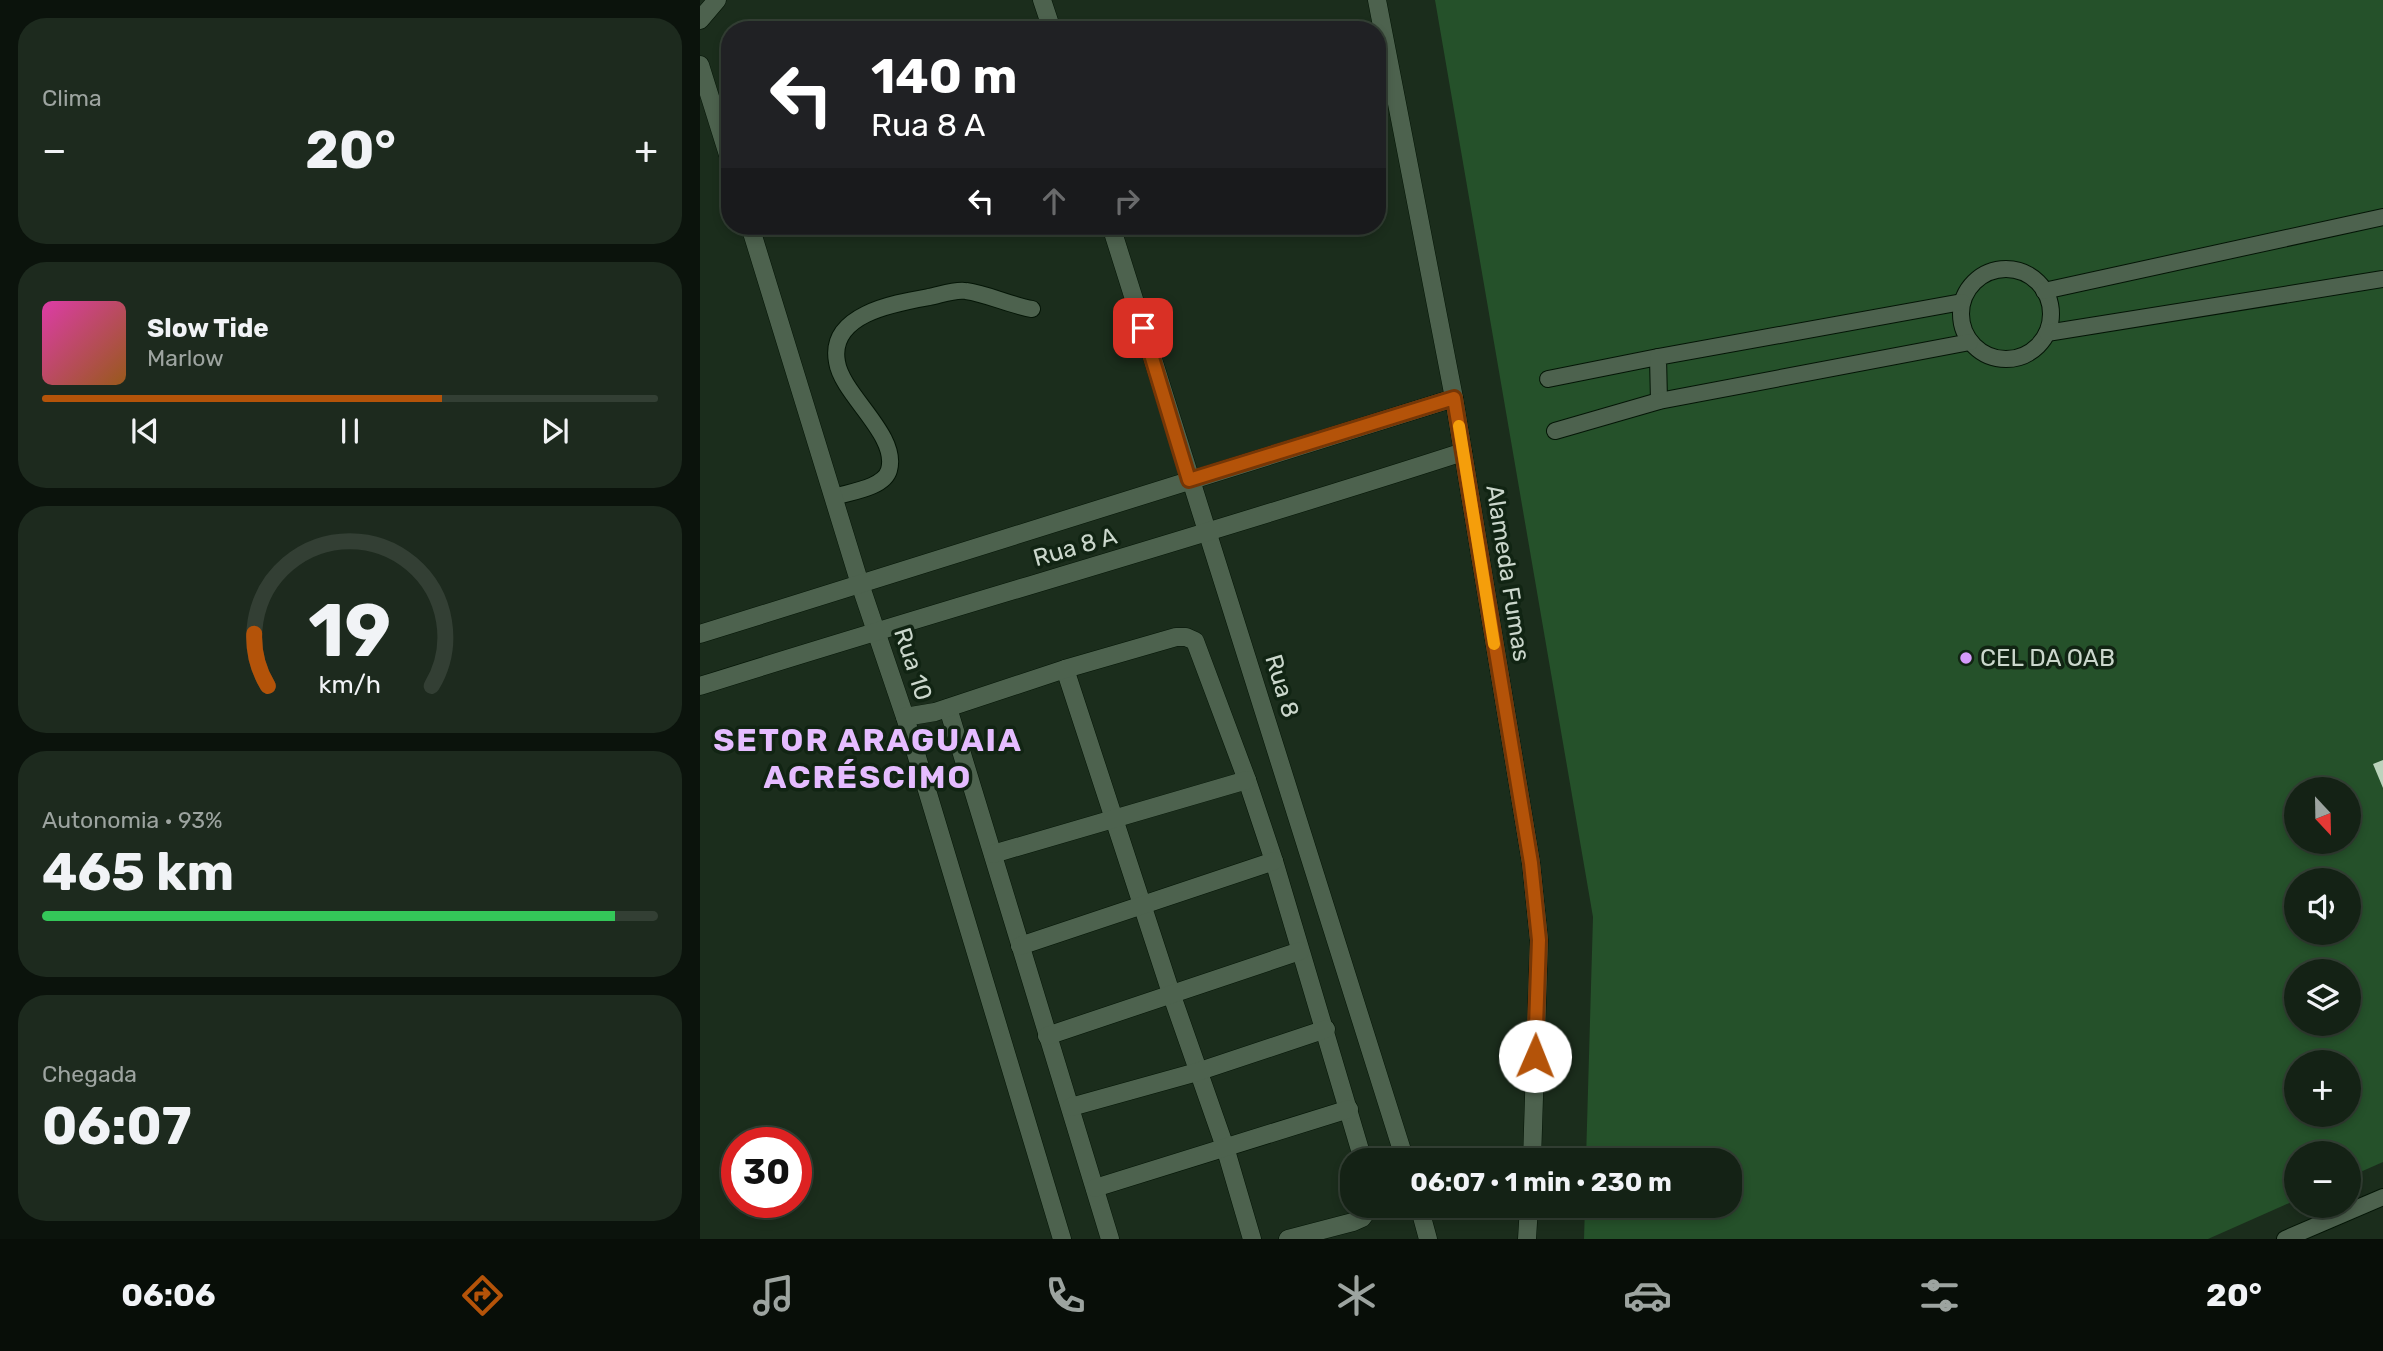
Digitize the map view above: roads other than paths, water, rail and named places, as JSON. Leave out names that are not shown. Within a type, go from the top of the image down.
[{"type":"street","points":[[700,20],[717,0]]},
{"type":"street","points":[[1042,0],[1049,21]]},
{"type":"street","name":"Alameda Fumas","points":[[1377,0],[1381,21]]},
{"type":"street","name":"Alameda Fumas","points":[[1386,47],[1454,398],[1531,863],[1539,940],[1532,1148]]},
{"type":"street","points":[[700,65],[721,132]]},
{"type":"street","name":"Rua 10","points":[[753,235],[860,584],[905,718],[1062,1239]]},
{"type":"street","name":"Rua 8","points":[[1114,235],[1401,1148]]},
{"type":"street","name":"Rua 8 A","points":[[700,634],[1454,398]]},
{"type":"street","name":"Rua 8 A","points":[[700,686],[1209,534],[1463,452]]},
{"type":"street","points":[[905,718],[948,708],[1065,668],[1176,637],[1195,641],[1274,861],[1360,1148]]},
{"type":"street","points":[[1065,668],[1197,1072],[1225,1147],[1252,1239]]},
{"type":"street","points":[[948,708],[1111,1239]]},
{"type":"street","points":[[993,854],[1247,780]]},
{"type":"street","points":[[1020,946],[1274,861]]},
{"type":"street","points":[[1048,1036],[1300,951]]},
{"type":"street","points":[[1072,1107],[1197,1072],[1326,1029]]},
{"type":"street","points":[[1095,1188],[1349,1110]]},
{"type":"street","points":[[1288,1239],[1362,1218]]},
{"type":"street","points":[[1422,1218],[1427,1239]]},
{"type":"street","points":[[1527,1239],[1528,1218]]},
{"type":"lane","points":[[2045,290],[2383,217]]},
{"type":"lane","points":[[2006,269],[2034,279],[2045,290],[2050,304],[2047,333],[2032,350],[2011,359],[1996,358],[1981,352],[1970,342],[1960,316],[1962,302],[1978,278],[2006,269]]},
{"type":"lane","points":[[2047,333],[2383,279]]},
{"type":"lane","points":[[834,497],[877,483],[885,478],[890,469],[883,440],[836,363],[837,340],[850,322],[893,303],[964,290],[1007,305],[1032,309]]},
{"type":"lane","points":[[1548,379],[1962,302]]},
{"type":"lane","points":[[1555,431],[1658,401],[1970,342]]},
{"type":"lane","points":[[1658,358],[1658,401]]},
{"type":"lane","points":[[2286,1239],[2383,1197]]},
{"type":"place","name":"CEL DA OAB","points":[[1966,658]]},
{"type":"district","name":"SETOR ARAGUAIA ACRÉSCIMO","points":[[868,758]]}]
